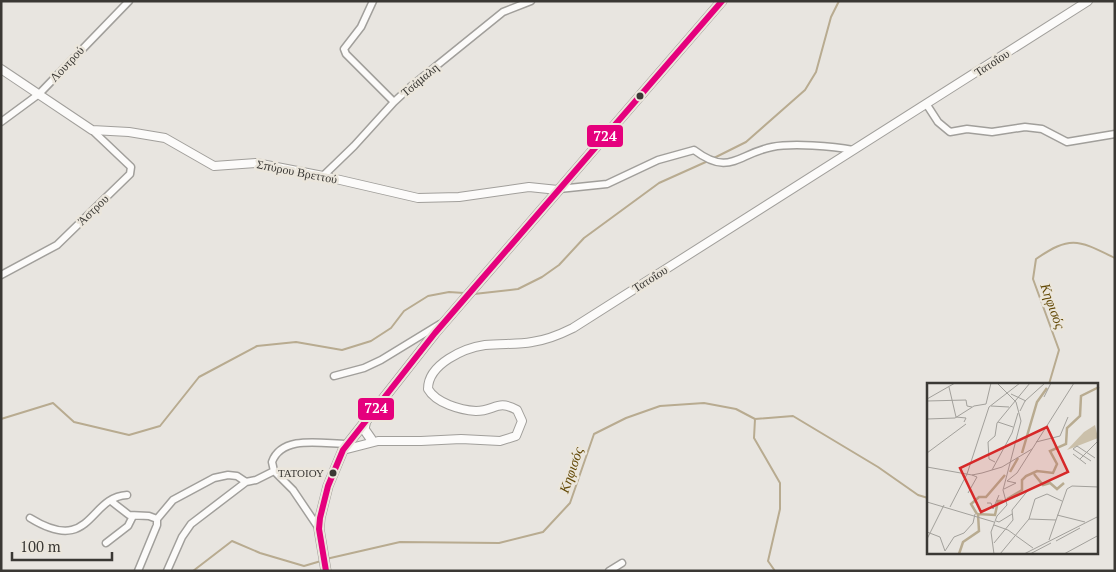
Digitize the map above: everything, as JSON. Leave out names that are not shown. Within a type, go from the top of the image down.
[{"type":"main road","points":[[326,571],[319,529],[328,486],[347,445],[366,418],[481,278],[722,1]]},
{"type":"main road","points":[[366,418],[364,429],[371,439]]},
{"type":"street","name":"Λουτρού","points":[[1,122],[39,94],[128,1]]},
{"type":"street","points":[[373,1],[361,27],[344,50],[394,102]]},
{"type":"street","name":"Τσάμαλη","points":[[323,176],[394,102],[503,12],[531,1]]},
{"type":"street","name":"Τατοΐου","points":[[347,445],[384,441],[461,438],[500,441],[516,436],[522,422],[518,410],[503,404],[476,410],[445,403],[436,399],[428,389],[428,378],[432,372],[450,359],[476,347],[531,343],[555,338],[927,105],[1088,1]]},
{"type":"street","points":[[1,69],[92,130]]},
{"type":"street","points":[[927,105],[938,122],[950,132],[967,129],[992,132],[1025,127],[1042,129],[1067,142],[1115,134]]},
{"type":"street","name":"Σπύρου Βρεττού","points":[[92,130],[129,132],[165,138],[214,166],[256,164],[323,176],[401,196],[459,198],[529,187],[558,190]]},
{"type":"street","name":"Άστρου","points":[[1,275],[57,245],[130,174],[131,167],[92,130]]},
{"type":"street","points":[[558,190],[607,184],[658,160],[694,150],[705,158],[725,164],[772,147],[835,147],[853,150]]},
{"type":"street","points":[[334,376],[364,368],[381,360],[445,321]]},
{"type":"street","name":"Τατοΐου","points":[[347,445],[371,439],[384,441]]},
{"type":"street","points":[[319,529],[309,512],[274,470],[272,462],[274,456],[286,445],[295,443],[347,445]]},
{"type":"street","points":[[166,571],[182,536],[191,524],[246,482],[256,480],[274,470]]},
{"type":"street","points":[[156,519],[173,500],[214,478],[228,475],[237,476],[246,482]]},
{"type":"street","points":[[30,518],[61,531],[68,530],[86,524],[115,497],[127,495]]},
{"type":"street","points":[[111,502],[120,510],[133,516],[149,516],[156,519]]},
{"type":"street","points":[[106,543],[128,526],[133,516]]},
{"type":"street","points":[[138,571],[157,525],[156,519]]},
{"type":"street","points":[[608,571],[622,564]]},
{"type":"waterway","points":[[714,158],[746,142],[805,90],[816,72],[831,17],[839,1]]},
{"type":"waterway","points":[[474,294],[518,289],[542,277],[559,265],[584,238],[659,183],[708,161]]},
{"type":"waterway","name":"Κηφισός","points":[[1049,383],[1059,350],[1033,279],[1036,259],[1048,251],[1067,243],[1083,244],[1115,258]]},
{"type":"waterway","points":[[1,419],[53,403],[74,422],[129,435],[160,426],[199,377],[257,346],[296,342],[342,350],[371,341],[391,328],[404,311],[428,296],[449,292],[464,293]]},
{"type":"waterway","name":"Κηφισός","points":[[326,559],[400,542],[499,543],[543,532],[570,503],[594,434],[626,418],[660,406],[704,403],[736,409],[755,419],[793,416],[878,467],[918,495],[927,498]]},
{"type":"waterway","points":[[755,419],[754,438],[780,483],[780,509],[768,561],[775,571]]},
{"type":"waterway","name":"Κηφισός","points":[[193,571],[232,541],[260,553],[304,566],[321,561]]},
{"type":"transit line","name":"724","points":[[326,571],[319,529],[320,518],[328,486],[343,450],[435,333],[722,1]]},
{"type":"place","name":"ΤΑΤΟΙΟΥ","points":[[333,473]]}]
